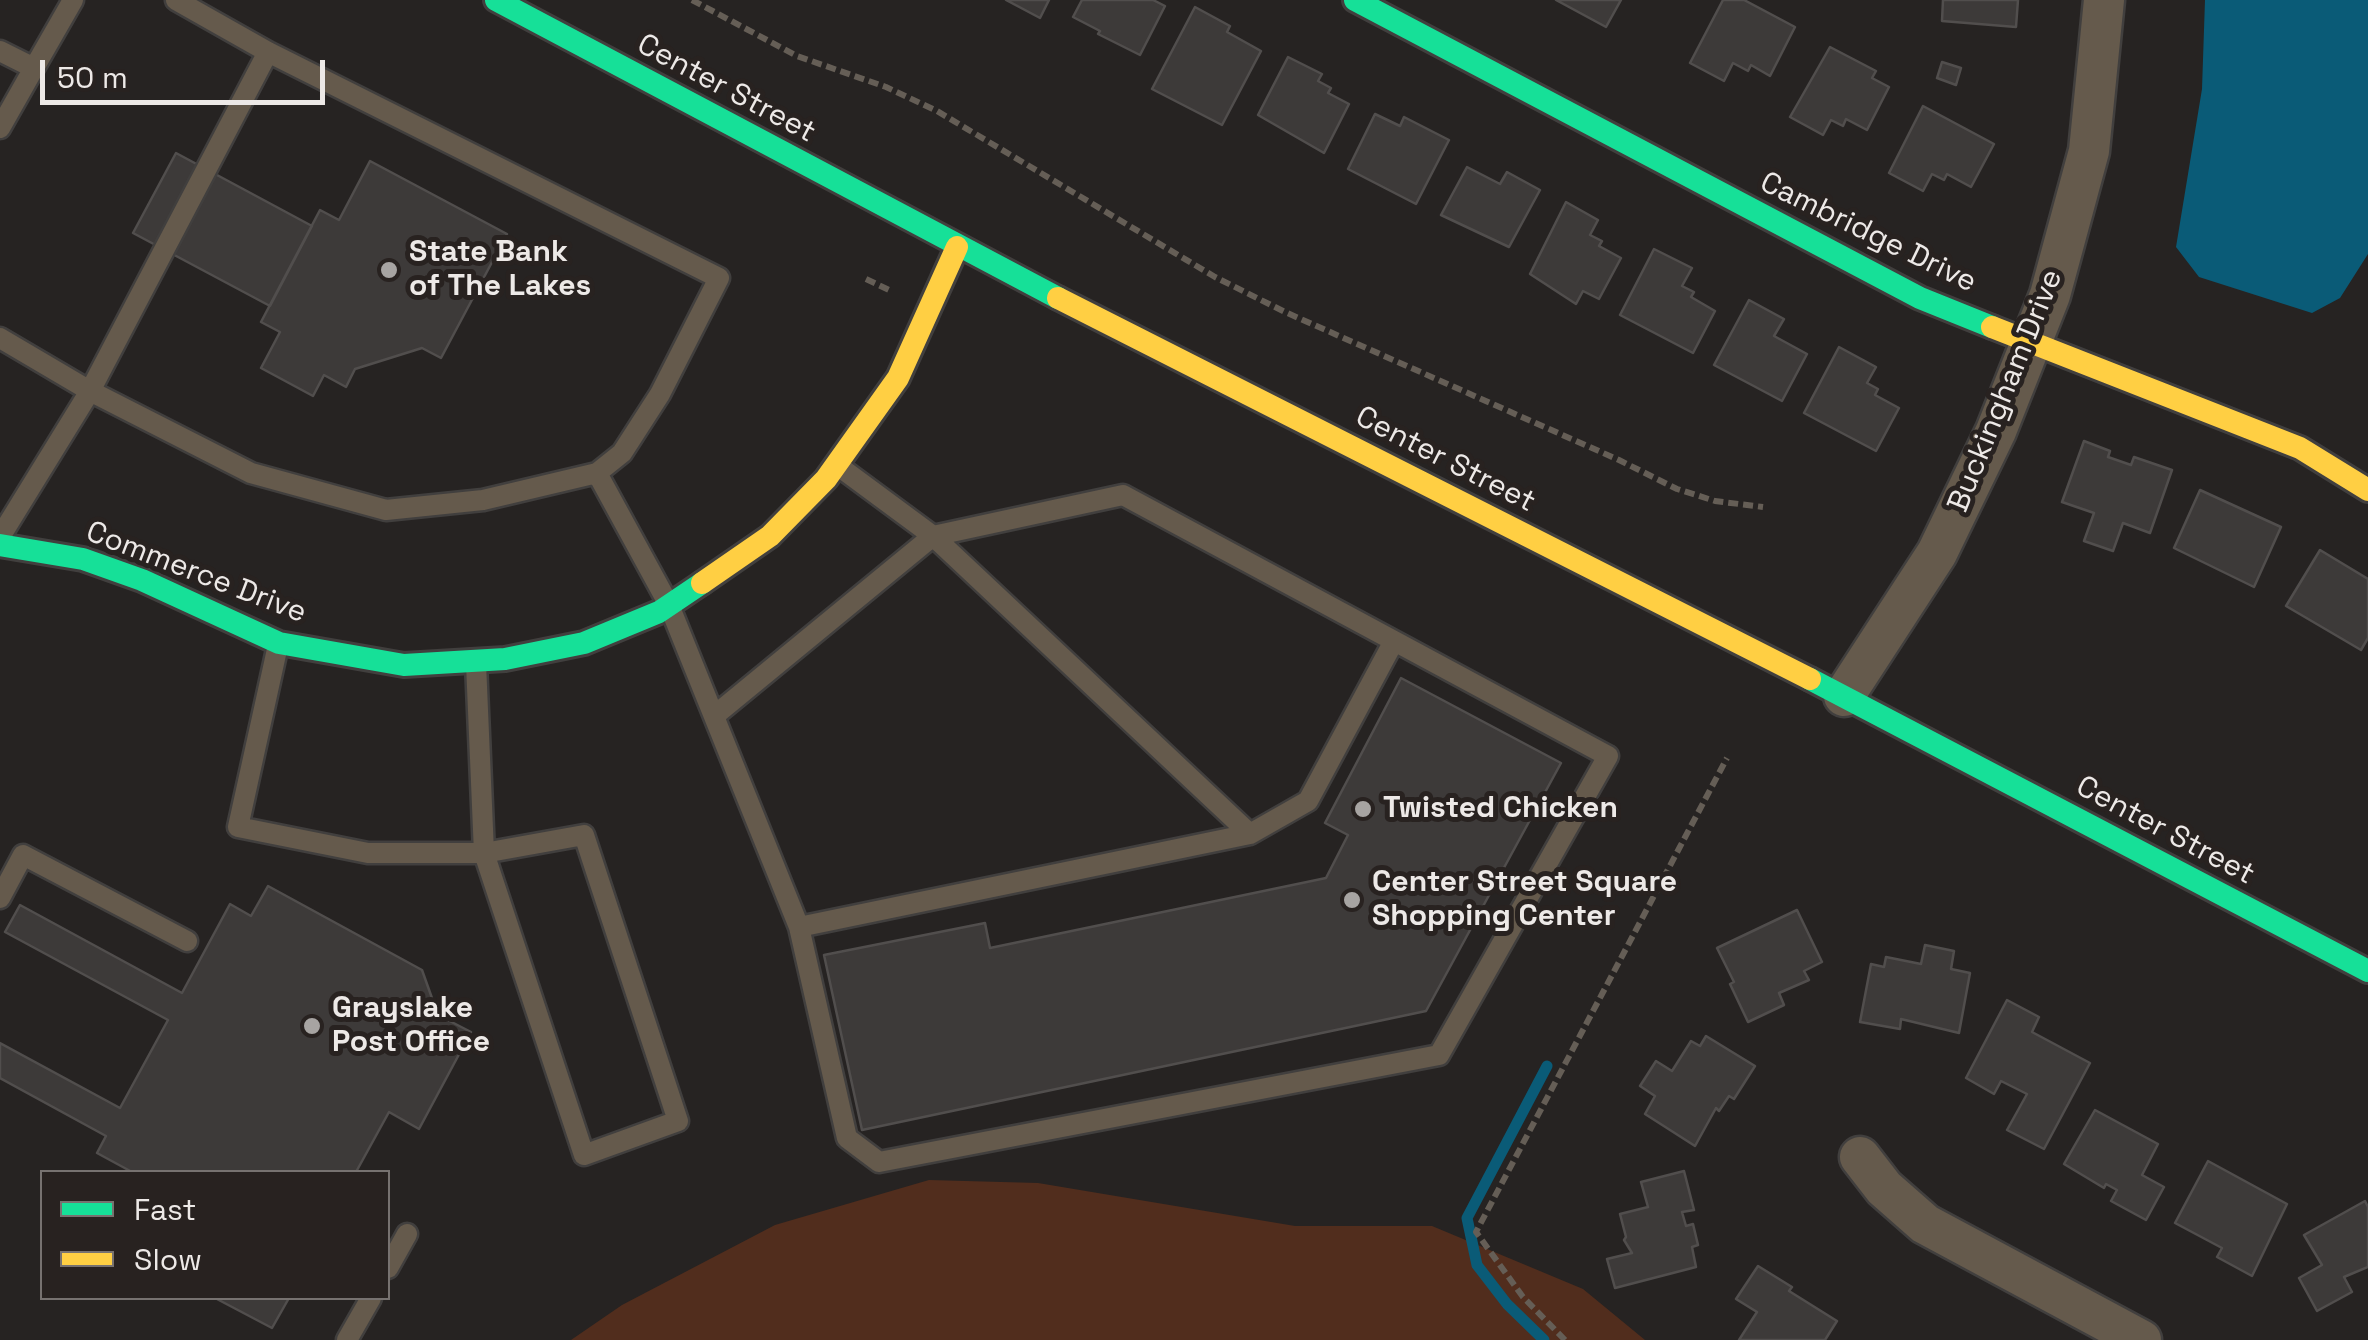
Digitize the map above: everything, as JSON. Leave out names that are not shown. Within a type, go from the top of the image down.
[{"type":"street","name":"Center Street","points":[[496,0],[957,247],[1844,696],[2368,971]]},
{"type":"street","name":"Cambridge Drive","points":[[1354,0],[1414,14],[1920,298],[2300,448],[2368,490]]},
{"type":"street","name":"Buckingham Drive","points":[[1844,696],[1937,553],[1996,431],[2050,295],[2089,151],[2104,0]]},
{"type":"street","name":"Commerce Drive","points":[[0,545],[83,559],[142,580],[279,643],[404,665],[505,660],[584,643],[670,605],[770,536],[826,480],[898,378],[957,247]]},
{"type":"street","points":[[1860,1157],[1884,1188],[1926,1224],[2141,1340]]},
{"type":"lane","points":[[0,128],[73,0]]},
{"type":"lane","points":[[0,338],[90,391],[251,472],[386,510],[483,500],[597,472],[622,453],[660,394],[719,278],[268,52],[176,0]]},
{"type":"lane","points":[[0,51],[34,68]]},
{"type":"lane","points":[[0,538],[90,391],[268,52]]},
{"type":"lane","points":[[836,464],[933,536],[1250,834]]},
{"type":"lane","points":[[597,472],[670,605],[714,716],[799,927],[847,1138],[879,1162],[1439,1055],[1608,756],[1123,494],[933,536],[714,716]]},
{"type":"lane","points":[[799,927],[1250,834],[1308,802],[1394,641]]},
{"type":"lane","points":[[279,643],[238,826],[368,853],[484,853],[584,835],[678,1121],[584,1155],[484,853],[476,661]]},
{"type":"lane","points":[[0,898],[23,855],[187,941]]},
{"type":"lane","points":[[390,1264],[407,1234]]},
{"type":"lane","points":[[347,1340],[370,1300]]},
{"type":"path","points":[[692,0],[797,56],[886,87],[938,111],[1215,277],[1286,312],[1677,489],[1714,501],[1763,507]]},
{"type":"path","points":[[1565,1340],[1523,1297],[1476,1232],[1727,758]]},
{"type":"shaded area","points":[[929,1180],[1038,1183],[1295,1226],[1432,1226],[1583,1289],[1645,1340],[571,1340],[622,1305],[775,1225]]},
{"type":"water","points":[[2205,0],[2368,0],[2368,254],[2340,298],[2312,313],[2199,277],[2176,247],[2202,89]]},
{"type":"building","points":[[1006,0],[1049,0],[1040,18]]},
{"type":"building","points":[[1082,0],[1153,0],[1165,6],[1140,55],[1073,17]]},
{"type":"building","points":[[1556,0],[1621,0],[1606,27]]},
{"type":"building","points":[[1723,0],[1744,0],[1795,27],[1770,76],[1751,65],[1748,71],[1733,63],[1724,81],[1690,63]]},
{"type":"building","points":[[1943,0],[2018,0],[2016,27],[1942,21]]},
{"type":"building","points":[[1195,7],[1230,26],[1227,32],[1261,51],[1222,125],[1152,89]]},
{"type":"building","points":[[1830,47],[1876,71],[1872,78],[1889,87],[1867,130],[1846,119],[1843,126],[1831,120],[1823,135],[1790,117]]},
{"type":"building","points":[[1288,57],[1322,74],[1318,81],[1331,88],[1328,93],[1349,104],[1324,153],[1258,115]]},
{"type":"building","points":[[1942,62],[1961,68],[1956,85],[1937,78]]},
{"type":"building","points":[[1923,106],[1994,144],[1971,187],[1947,174],[1944,180],[1932,174],[1923,191],[1889,173]]},
{"type":"building","points":[[1375,114],[1400,126],[1404,117],[1449,140],[1416,204],[1348,169]]},
{"type":"building","points":[[176,153],[312,226],[270,306],[133,233]]},
{"type":"building","name":"State Bank of The Lakes","points":[[370,161],[507,234],[441,358],[422,348],[355,369],[346,387],[324,375],[313,396],[261,368],[280,332],[261,322],[320,210],[339,220]]},
{"type":"building","points":[[1467,167],[1500,184],[1507,172],[1540,190],[1509,247],[1441,215]]},
{"type":"building","points":[[1566,202],[1598,220],[1590,235],[1602,241],[1599,246],[1621,258],[1599,299],[1583,291],[1576,304],[1530,274]]},
{"type":"building","points":[[1654,249],[1692,268],[1682,286],[1694,292],[1691,297],[1715,311],[1693,353],[1620,315]]},
{"type":"building","points":[[1749,300],[1784,319],[1774,336],[1807,354],[1782,401],[1714,365]]},
{"type":"building","points":[[1839,347],[1876,367],[1867,383],[1878,389],[1875,395],[1899,408],[1876,451],[1804,413]]},
{"type":"building","points":[[2084,441],[2110,451],[2108,457],[2131,465],[2134,457],[2172,470],[2150,533],[2123,523],[2113,551],[2084,541],[2094,513],[2062,502]]},
{"type":"building","points":[[2200,490],[2281,527],[2254,587],[2174,548]]},
{"type":"building","points":[[2320,550],[2368,579],[2368,638],[2361,650],[2286,606]]},
{"type":"building","name":"Center Street Square Shopping Center","points":[[1401,678],[1561,763],[1426,1011],[862,1130],[824,955],[985,923],[990,948],[1326,878],[1348,835],[1325,823]]},
{"type":"building","name":"Grayslake Post Office","points":[[268,886],[422,970],[438,1015],[471,1032],[419,1129],[389,1112],[357,1170],[128,1170],[97,1153],[106,1136],[0,1078],[0,1043],[120,1108],[168,1020],[5,932],[20,905],[182,993],[230,904],[251,916]]},
{"type":"building","points":[[1797,910],[1822,962],[1804,971],[1809,980],[1779,993],[1784,1005],[1748,1022],[1717,948]]},
{"type":"building","points":[[1925,945],[1954,951],[1951,969],[1970,973],[1959,1033],[1901,1019],[1900,1029],[1860,1022],[1871,964],[1884,967],[1886,957],[1921,964]]},
{"type":"building","points":[[2007,1000],[2039,1017],[2032,1032],[2090,1063],[2044,1149],[2007,1130],[2027,1094],[2001,1081],[1994,1094],[1966,1078]]},
{"type":"building","points":[[1706,1036],[1755,1066],[1734,1099],[1729,1096],[1719,1111],[1716,1108],[1695,1146],[1645,1114],[1655,1096],[1640,1086],[1656,1061],[1672,1071],[1691,1041],[1700,1046]]},
{"type":"building","points":[[2095,1110],[2158,1144],[2142,1175],[2164,1187],[2146,1220],[2111,1201],[2117,1190],[2106,1184],[2104,1188],[2064,1164]]},
{"type":"building","points":[[2208,1161],[2287,1204],[2252,1276],[2217,1257],[2222,1248],[2175,1223]]},
{"type":"building","points":[[1684,1171],[1694,1210],[1682,1212],[1686,1226],[1693,1224],[1698,1245],[1692,1247],[1696,1267],[1615,1288],[1607,1259],[1632,1253],[1624,1240],[1620,1214],[1648,1207],[1641,1182]]},
{"type":"building","points":[[2365,1201],[2368,1267],[2344,1277],[2352,1292],[2317,1311],[2299,1278],[2322,1265],[2304,1235]]},
{"type":"building","points":[[1758,1266],[1837,1321],[1825,1340],[1739,1340],[1757,1312],[1736,1299]]},
{"type":"building","points":[[219,1300],[288,1300],[272,1328]]},
{"type":"waterway","points":[[1544,1340],[1507,1304],[1477,1265],[1467,1218],[1547,1066]]},
{"type":"traffic: fast","points":[[496,0],[1058,298]]},
{"type":"traffic: fast","points":[[1355,0],[1920,298],[1992,327]]},
{"type":"traffic: fast","points":[[0,545],[83,559],[142,580],[279,643],[404,665],[505,659],[584,643],[659,612],[702,583]]},
{"type":"traffic: fast","points":[[1810,679],[2368,971]]},
{"type":"traffic: slow","points":[[702,583],[770,536],[826,479],[898,378],[957,247]]},
{"type":"traffic: slow","points":[[1058,298],[1810,679]]},
{"type":"traffic: slow","points":[[1992,327],[2300,448],[2368,490]]},
{"type":"place","name":"State Bank of The Lakes","points":[[389,270]]},
{"type":"place","name":"Twisted Chicken","points":[[1363,809]]},
{"type":"place","name":"Center Street Square Shopping Center","points":[[1352,900]]},
{"type":"place","name":"Grayslake Post Office","points":[[312,1026]]}]
